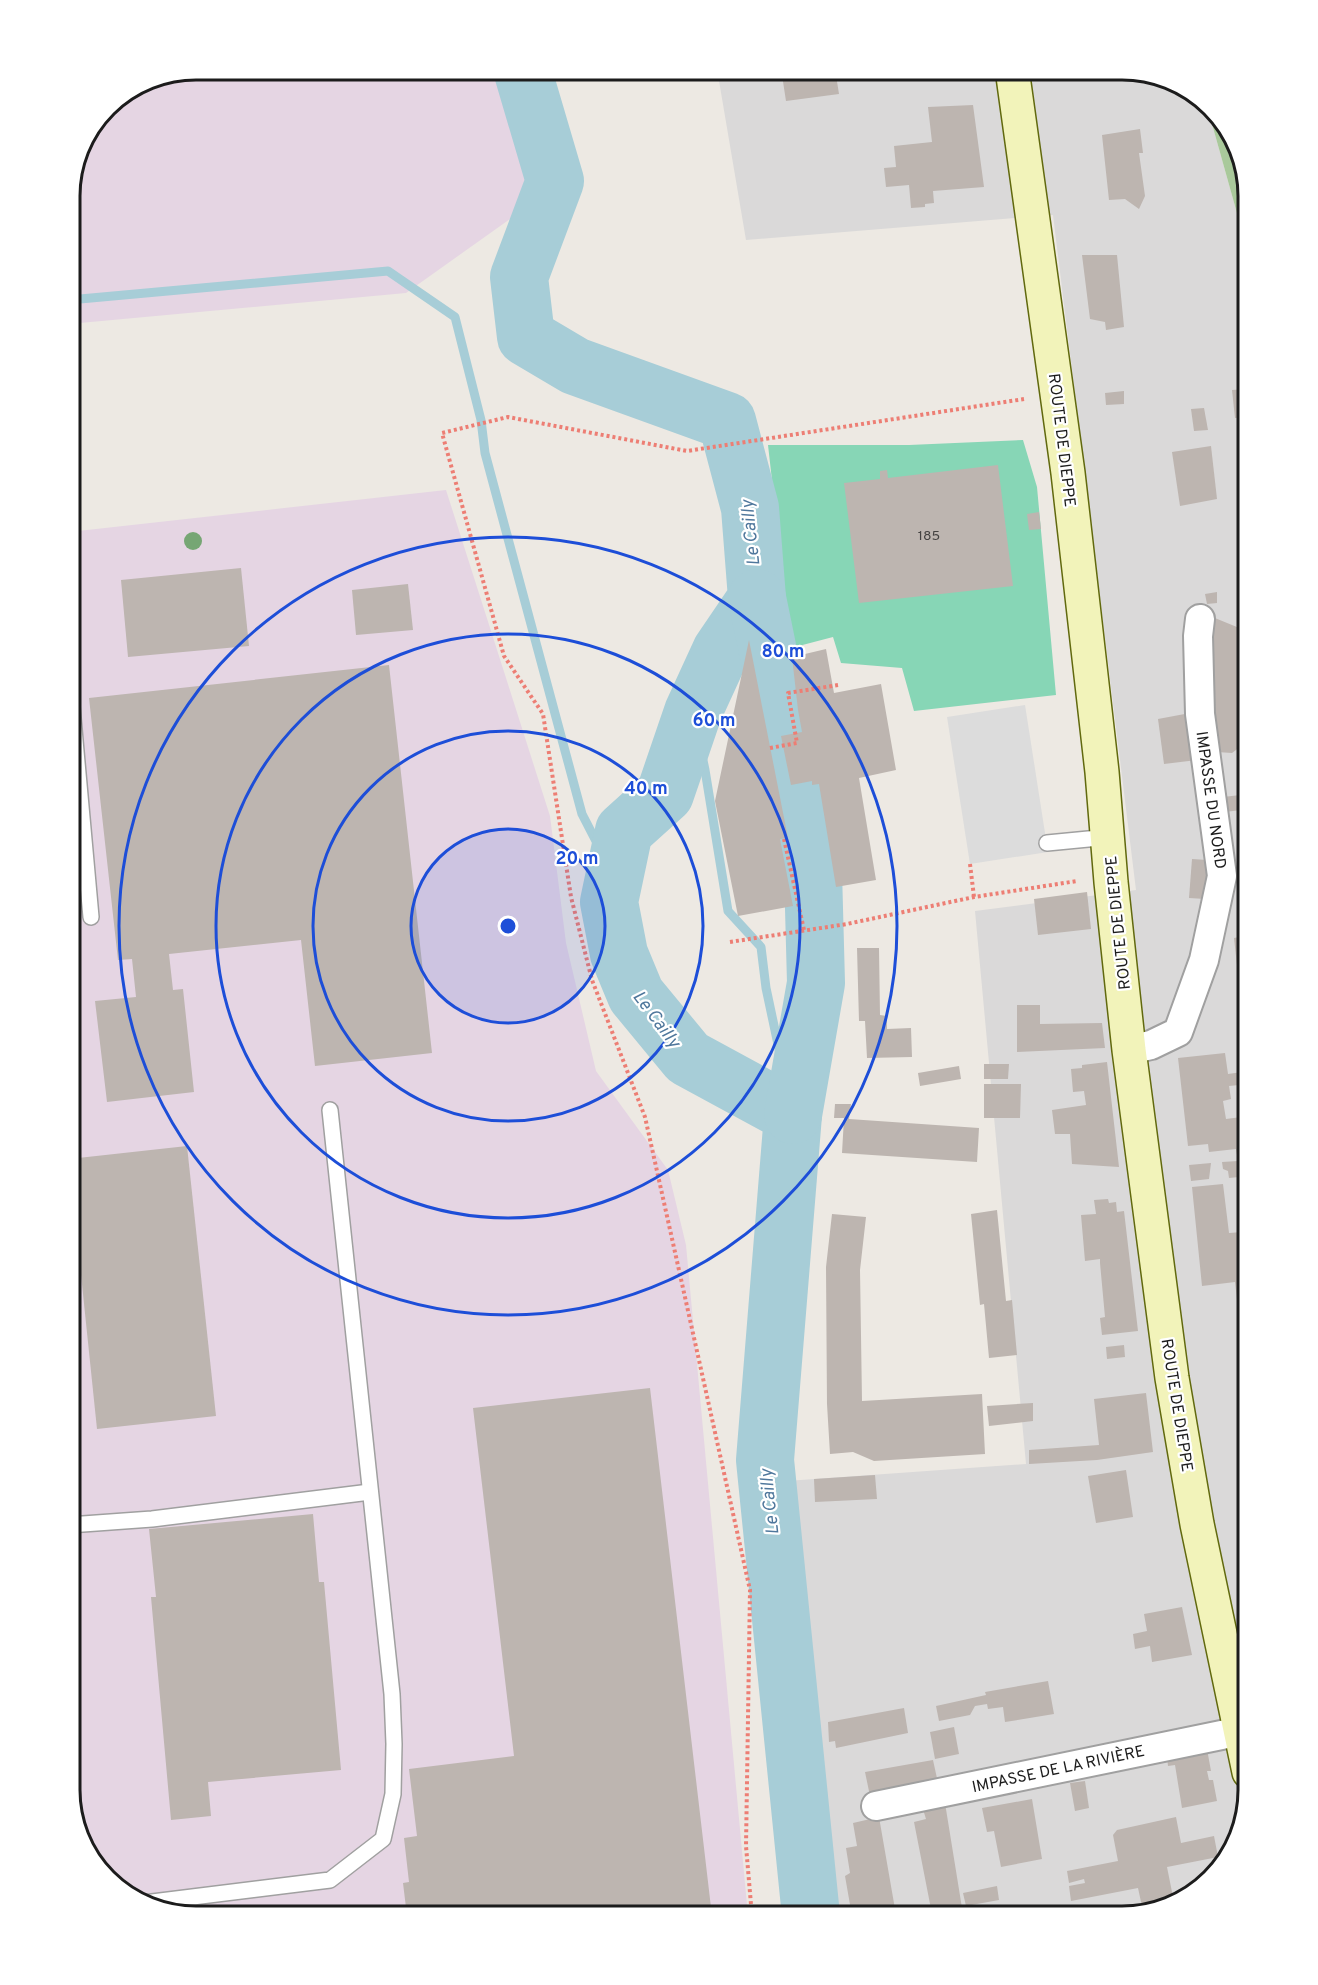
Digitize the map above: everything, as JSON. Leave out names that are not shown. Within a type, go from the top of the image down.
[{"type":"main road","name":"ROUTE DE DIEPPE","points":[[1013,80],[1058,396],[1109,837],[1129,1050],[1172,1378],[1197,1524],[1238,1718]]},
{"type":"street","name":"IMPASSE DU NORD","points":[[1129,1050],[1151,1045],[1178,1032],[1204,960],[1222,876],[1200,714],[1198,636],[1200,619]]},
{"type":"street","name":"IMPASSE DE LA RIVIÈRE","points":[[876,1806],[1238,1732]]},
{"type":"lane","points":[[80,791],[91,917]]},
{"type":"lane","points":[[1047,843],[1109,837]]},
{"type":"lane","points":[[162,1901],[330,1880],[383,1839],[393,1794],[392,1694],[330,1110]]},
{"type":"lane","points":[[79,1524],[152,1519],[370,1492]]},
{"type":"lane","points":[[1227,1670],[1238,1654]]},
{"type":"path","points":[[751,1906],[746,1846],[750,1590],[645,1117],[592,980],[571,897],[543,714],[504,656],[442,433],[508,417],[687,451],[1058,396]]},
{"type":"path","points":[[770,748],[797,743],[788,693],[838,685]]},
{"type":"path","points":[[784,838],[804,930]]},
{"type":"path","points":[[970,864],[974,897]]},
{"type":"path","points":[[730,942],[847,924],[974,897],[1111,876]]},
{"type":"shaded area","points":[[547,79],[576,172],[406,293],[80,323],[80,188],[83,165],[91,144],[103,125],[125,103],[151,88],[180,80]]},
{"type":"shaded area","points":[[719,80],[1130,80],[1145,82],[1174,91],[1193,103],[1211,120],[1238,217],[1238,1805],[1230,1834],[1223,1848],[1205,1872],[1181,1890],[1153,1902],[1123,1906],[821,1906],[757,1483],[1026,1464],[975,911],[1136,890],[1053,215],[746,240]]},
{"type":"shaded area","points":[[446,490],[550,816],[566,943],[596,1071],[668,1170],[686,1245],[747,1906],[188,1905],[165,1902],[151,1897],[125,1882],[103,1860],[88,1834],[83,1820],[79,1790],[80,531]]},
{"type":"shaded area","points":[[1025,705],[1048,852],[970,864],[947,717]]},
{"type":"green space","points":[[1211,120],[1223,137],[1235,165],[1238,180],[1238,217]]},
{"type":"green space","points":[[1023,440],[1037,487],[1056,695],[914,711],[902,668],[841,663],[833,637],[791,648],[768,445],[909,445]]},
{"type":"building","points":[[783,80],[837,80],[839,94],[786,101]]},
{"type":"building","points":[[973,105],[984,187],[933,191],[934,203],[925,204],[925,207],[911,208],[909,185],[886,187],[884,168],[896,167],[894,146],[932,142],[928,107]]},
{"type":"building","points":[[1140,129],[1143,153],[1139,153],[1145,196],[1139,209],[1125,199],[1109,200],[1102,135]]},
{"type":"building","points":[[1082,255],[1117,255],[1124,327],[1106,330],[1105,322],[1090,319]]},
{"type":"building","points":[[1232,390],[1238,390],[1238,418],[1235,418]]},
{"type":"building","points":[[1124,391],[1124,404],[1106,405],[1105,393]]},
{"type":"building","points":[[1204,408],[1208,430],[1194,431],[1191,409]]},
{"type":"building","points":[[1211,446],[1217,499],[1180,506],[1172,452]]},
{"type":"building","points":[[998,465],[1013,586],[859,603],[844,483],[880,479],[880,471],[887,470],[888,478]]},
{"type":"building","points":[[1039,512],[1041,529],[1029,530],[1027,514]]},
{"type":"building","points":[[241,568],[249,646],[128,657],[121,580]]},
{"type":"building","points":[[408,584],[413,630],[356,635],[352,590]]},
{"type":"building","points":[[1217,592],[1217,603],[1207,604],[1205,594]]},
{"type":"building","points":[[1210,616],[1238,627],[1238,748],[1232,753],[1217,752]]},
{"type":"building","points":[[749,640],[788,838],[780,839],[793,906],[738,916],[715,801]]},
{"type":"building","points":[[803,645],[805,654],[826,649],[834,693],[881,684],[896,770],[859,778],[876,880],[836,887],[819,784],[812,785],[812,781],[791,785],[781,736],[802,732],[791,648]]},
{"type":"building","points":[[389,665],[432,1053],[315,1066],[301,940],[169,954],[173,990],[183,989],[194,1092],[107,1102],[95,1001],[136,997],[132,959],[118,960],[89,698]]},
{"type":"building","points":[[1190,713],[1197,760],[1164,764],[1158,719]]},
{"type":"building","points":[[1238,795],[1238,810],[1225,812],[1223,797]]},
{"type":"building","points":[[1192,859],[1207,860],[1205,899],[1189,898]]},
{"type":"building","points":[[1087,892],[1091,929],[1038,935],[1034,899]]},
{"type":"building","points":[[1238,937],[1237,965],[1234,938]]},
{"type":"building","points":[[857,948],[879,948],[880,1015],[887,1016],[887,1029],[911,1028],[912,1057],[867,1058],[865,1021],[859,1021]]},
{"type":"building","points":[[1017,1005],[1040,1005],[1040,1024],[1102,1023],[1105,1048],[1017,1052]]},
{"type":"building","points":[[1225,1053],[1228,1074],[1238,1073],[1238,1085],[1229,1086],[1231,1099],[1223,1101],[1226,1119],[1238,1117],[1238,1161],[1236,1149],[1209,1152],[1208,1144],[1188,1146],[1178,1058]]},
{"type":"building","points":[[1107,1062],[1119,1167],[1072,1164],[1070,1134],[1055,1134],[1052,1110],[1086,1105],[1084,1091],[1073,1092],[1071,1069],[1082,1068],[1082,1065]]},
{"type":"building","points":[[984,1064],[1009,1064],[1008,1079],[984,1079]]},
{"type":"building","points":[[959,1066],[961,1079],[920,1086],[918,1073]]},
{"type":"building","points":[[984,1084],[1021,1084],[1020,1118],[984,1118]]},
{"type":"building","points":[[835,1104],[851,1104],[849,1119],[979,1128],[977,1162],[842,1153],[844,1118],[834,1118]]},
{"type":"building","points":[[187,1146],[216,1416],[97,1429],[79,1259],[79,1158]]},
{"type":"building","points":[[1238,1161],[1238,1177],[1229,1178],[1228,1171],[1223,1169],[1222,1162]]},
{"type":"building","points":[[1211,1163],[1209,1179],[1191,1181],[1189,1165]]},
{"type":"building","points":[[1223,1184],[1229,1233],[1238,1232],[1238,1308],[1235,1282],[1202,1286],[1192,1187]]},
{"type":"building","points":[[1108,1199],[1109,1203],[1116,1202],[1117,1212],[1124,1211],[1138,1331],[1102,1335],[1100,1318],[1105,1317],[1100,1259],[1085,1261],[1081,1215],[1096,1214],[1094,1200]]},
{"type":"building","points":[[997,1210],[1006,1301],[1012,1300],[1017,1355],[989,1358],[984,1304],[980,1305],[971,1214]]},
{"type":"building","points":[[832,1214],[866,1217],[860,1270],[862,1401],[982,1394],[985,1454],[874,1461],[853,1452],[830,1454],[827,1404],[826,1267]]},
{"type":"building","points":[[1124,1345],[1125,1357],[1107,1359],[1106,1347]]},
{"type":"building","points":[[650,1388],[711,1906],[406,1905],[403,1883],[409,1882],[404,1838],[417,1836],[409,1769],[514,1756],[473,1408]]},
{"type":"building","points":[[1146,1393],[1153,1452],[1097,1460],[1029,1464],[1029,1450],[1099,1445],[1094,1399]]},
{"type":"building","points":[[1033,1403],[1033,1421],[989,1426],[987,1406]]},
{"type":"building","points":[[1126,1470],[1133,1517],[1096,1523],[1088,1476]]},
{"type":"building","points":[[875,1475],[877,1499],[815,1502],[814,1479]]},
{"type":"building","points":[[313,1514],[319,1582],[324,1582],[341,1770],[208,1782],[211,1816],[171,1820],[151,1597],[156,1597],[149,1529]]},
{"type":"building","points":[[1182,1607],[1192,1655],[1152,1662],[1150,1646],[1135,1649],[1133,1634],[1147,1631],[1144,1614]]},
{"type":"building","points":[[1048,1681],[1054,1714],[1005,1722],[1003,1707],[988,1709],[987,1704],[975,1706],[970,1715],[939,1721],[936,1706],[986,1695],[985,1692]]},
{"type":"building","points":[[904,1708],[908,1733],[836,1748],[835,1741],[829,1742],[828,1722]]},
{"type":"building","points":[[954,1727],[959,1754],[935,1759],[930,1732]]},
{"type":"building","points":[[1207,1749],[1211,1771],[1207,1771],[1209,1780],[1213,1780],[1217,1801],[1182,1808],[1175,1765],[1168,1766],[1167,1756]]},
{"type":"building","points":[[933,1760],[938,1783],[870,1796],[865,1772]]},
{"type":"building","points":[[1085,1781],[1089,1808],[1075,1811],[1070,1783]]},
{"type":"building","points":[[1032,1799],[1042,1859],[1001,1867],[994,1831],[987,1832],[982,1808]]},
{"type":"building","points":[[945,1803],[962,1906],[930,1906],[914,1822],[926,1819],[922,1806]]},
{"type":"building","points":[[879,1817],[894,1906],[850,1906],[845,1876],[850,1873],[846,1848],[857,1846],[853,1823]]},
{"type":"building","points":[[1176,1817],[1181,1843],[1214,1836],[1218,1856],[1167,1867],[1172,1894],[1153,1902],[1142,1904],[1138,1888],[1071,1901],[1069,1886],[1085,1883],[1084,1879],[1069,1883],[1067,1871],[1118,1861],[1113,1835],[1117,1830]]},
{"type":"building","points":[[997,1886],[999,1900],[966,1906],[963,1893]]},
{"type":"waterway","name":"Le Cailly","points":[[525,79],[555,181],[519,277],[526,337],[575,366],[727,421],[750,508],[757,598],[721,651],[693,712],[665,794],[624,831],[609,902],[619,954],[636,995],[688,1058],[793,1115],[765,1460],[810,1906]]},
{"type":"waterway","points":[[80,299],[388,271],[455,317],[481,420],[485,453],[582,814],[614,876]]},
{"type":"waterway","points":[[757,598],[813,871],[816,983],[793,1115]]},
{"type":"waterway","points":[[693,712],[728,911],[761,947],[766,988],[793,1115]]}]
